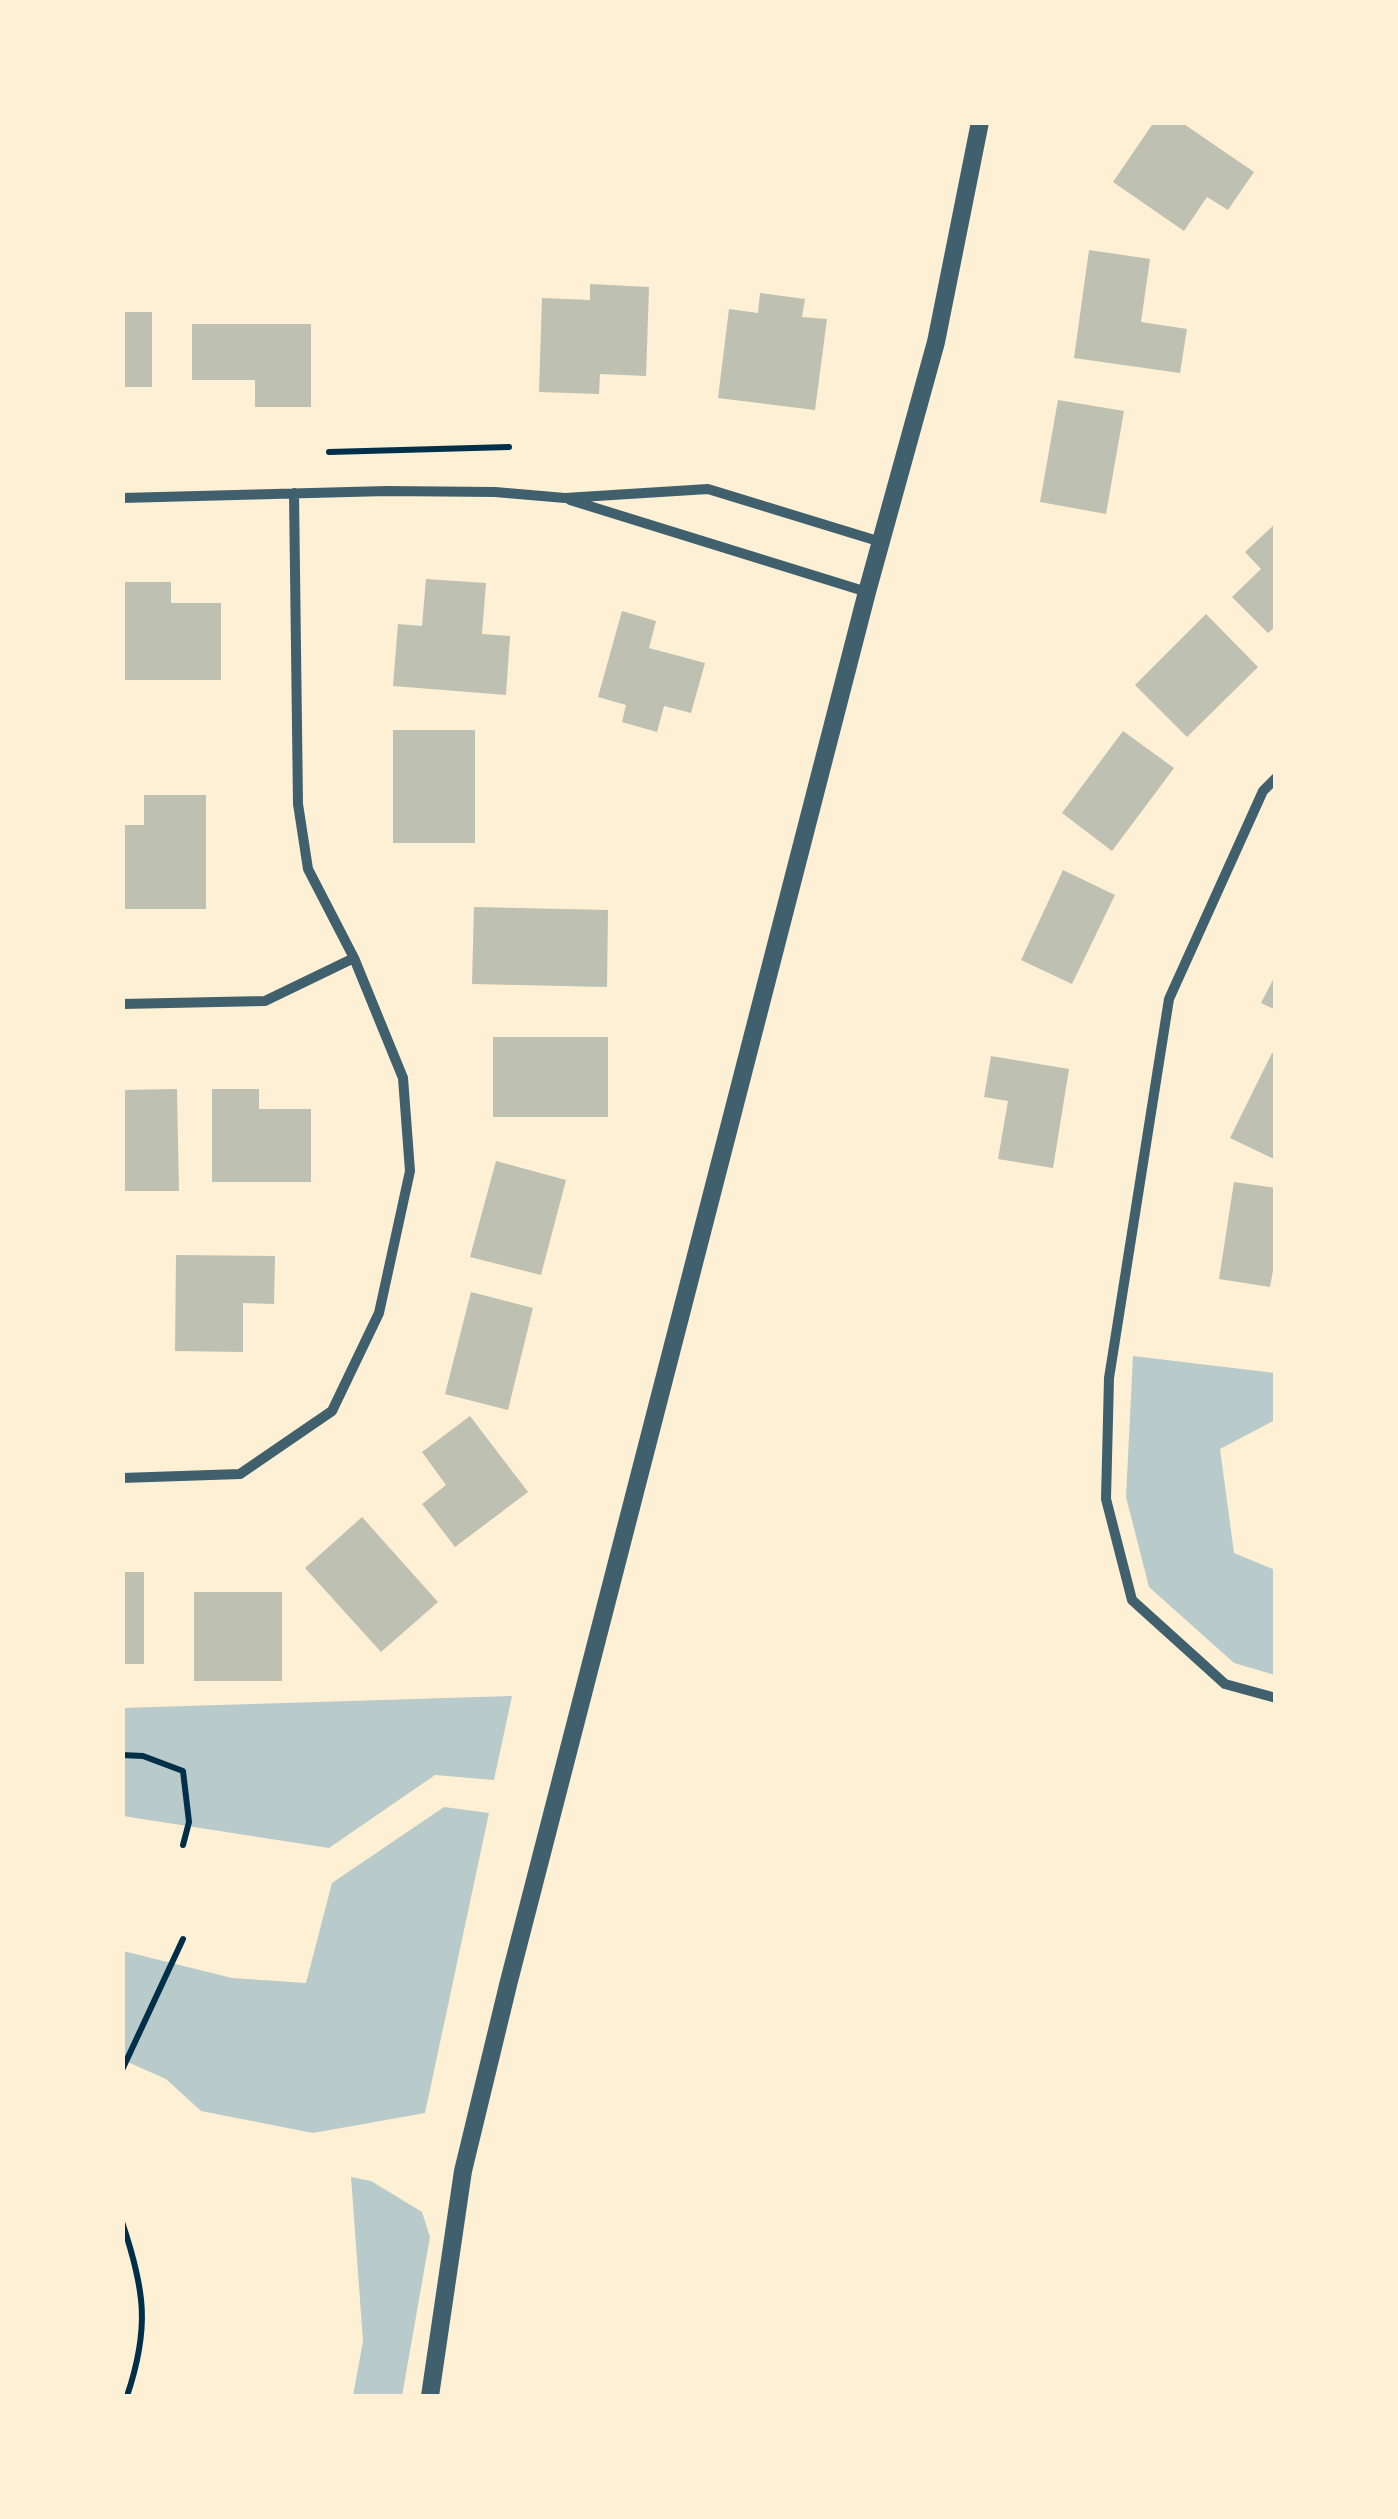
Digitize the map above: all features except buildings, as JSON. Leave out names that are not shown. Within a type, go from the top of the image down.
[{"type":"street","points":[[430,2396],[463,2172],[500,2019],[867,592],[936,342],[980,122]]},
{"type":"street","points":[[122,498],[496,492],[564,498],[708,489],[881,542]]},
{"type":"street","points":[[122,1478],[240,1474],[332,1411],[379,1313],[410,1171],[403,1078],[354,958],[308,869],[298,804],[294,493]]},
{"type":"street","points":[[564,498],[867,592]]},
{"type":"street","points":[[1276,778],[1263,791],[1169,1000],[1110,1378],[1106,1499],[1132,1600],[1225,1684],[1276,1698]]},
{"type":"street","points":[[122,1004],[265,1002],[354,958]]},
{"type":"path","points":[[329,452],[509,447]]},
{"type":"path","points":[[122,1756],[143,1756],[183,1772],[189,1822],[183,1844]]},
{"type":"path","points":[[122,2070],[183,1939]]},
{"type":"path","points":[[122,2222],[142,2283],[144,2318],[142,2352],[127,2396]]},
{"type":"shaded area","points":[[1133,1356],[1275,1373],[1275,1420],[1220,1449],[1234,1553],[1275,1570],[1275,1675],[1234,1663],[1149,1587],[1126,1497]]},
{"type":"shaded area","points":[[512,1696],[494,1780],[435,1775],[329,1848],[123,1816],[122,1708]]},
{"type":"shaded area","points":[[444,1807],[489,1813],[425,2113],[313,2133],[201,2111],[166,2079],[123,2060],[123,1951],[232,1978],[306,1983],[332,1883]]},
{"type":"shaded area","points":[[351,2177],[371,2181],[422,2212],[430,2237],[402,2396],[353,2396],[363,2341]]}]
